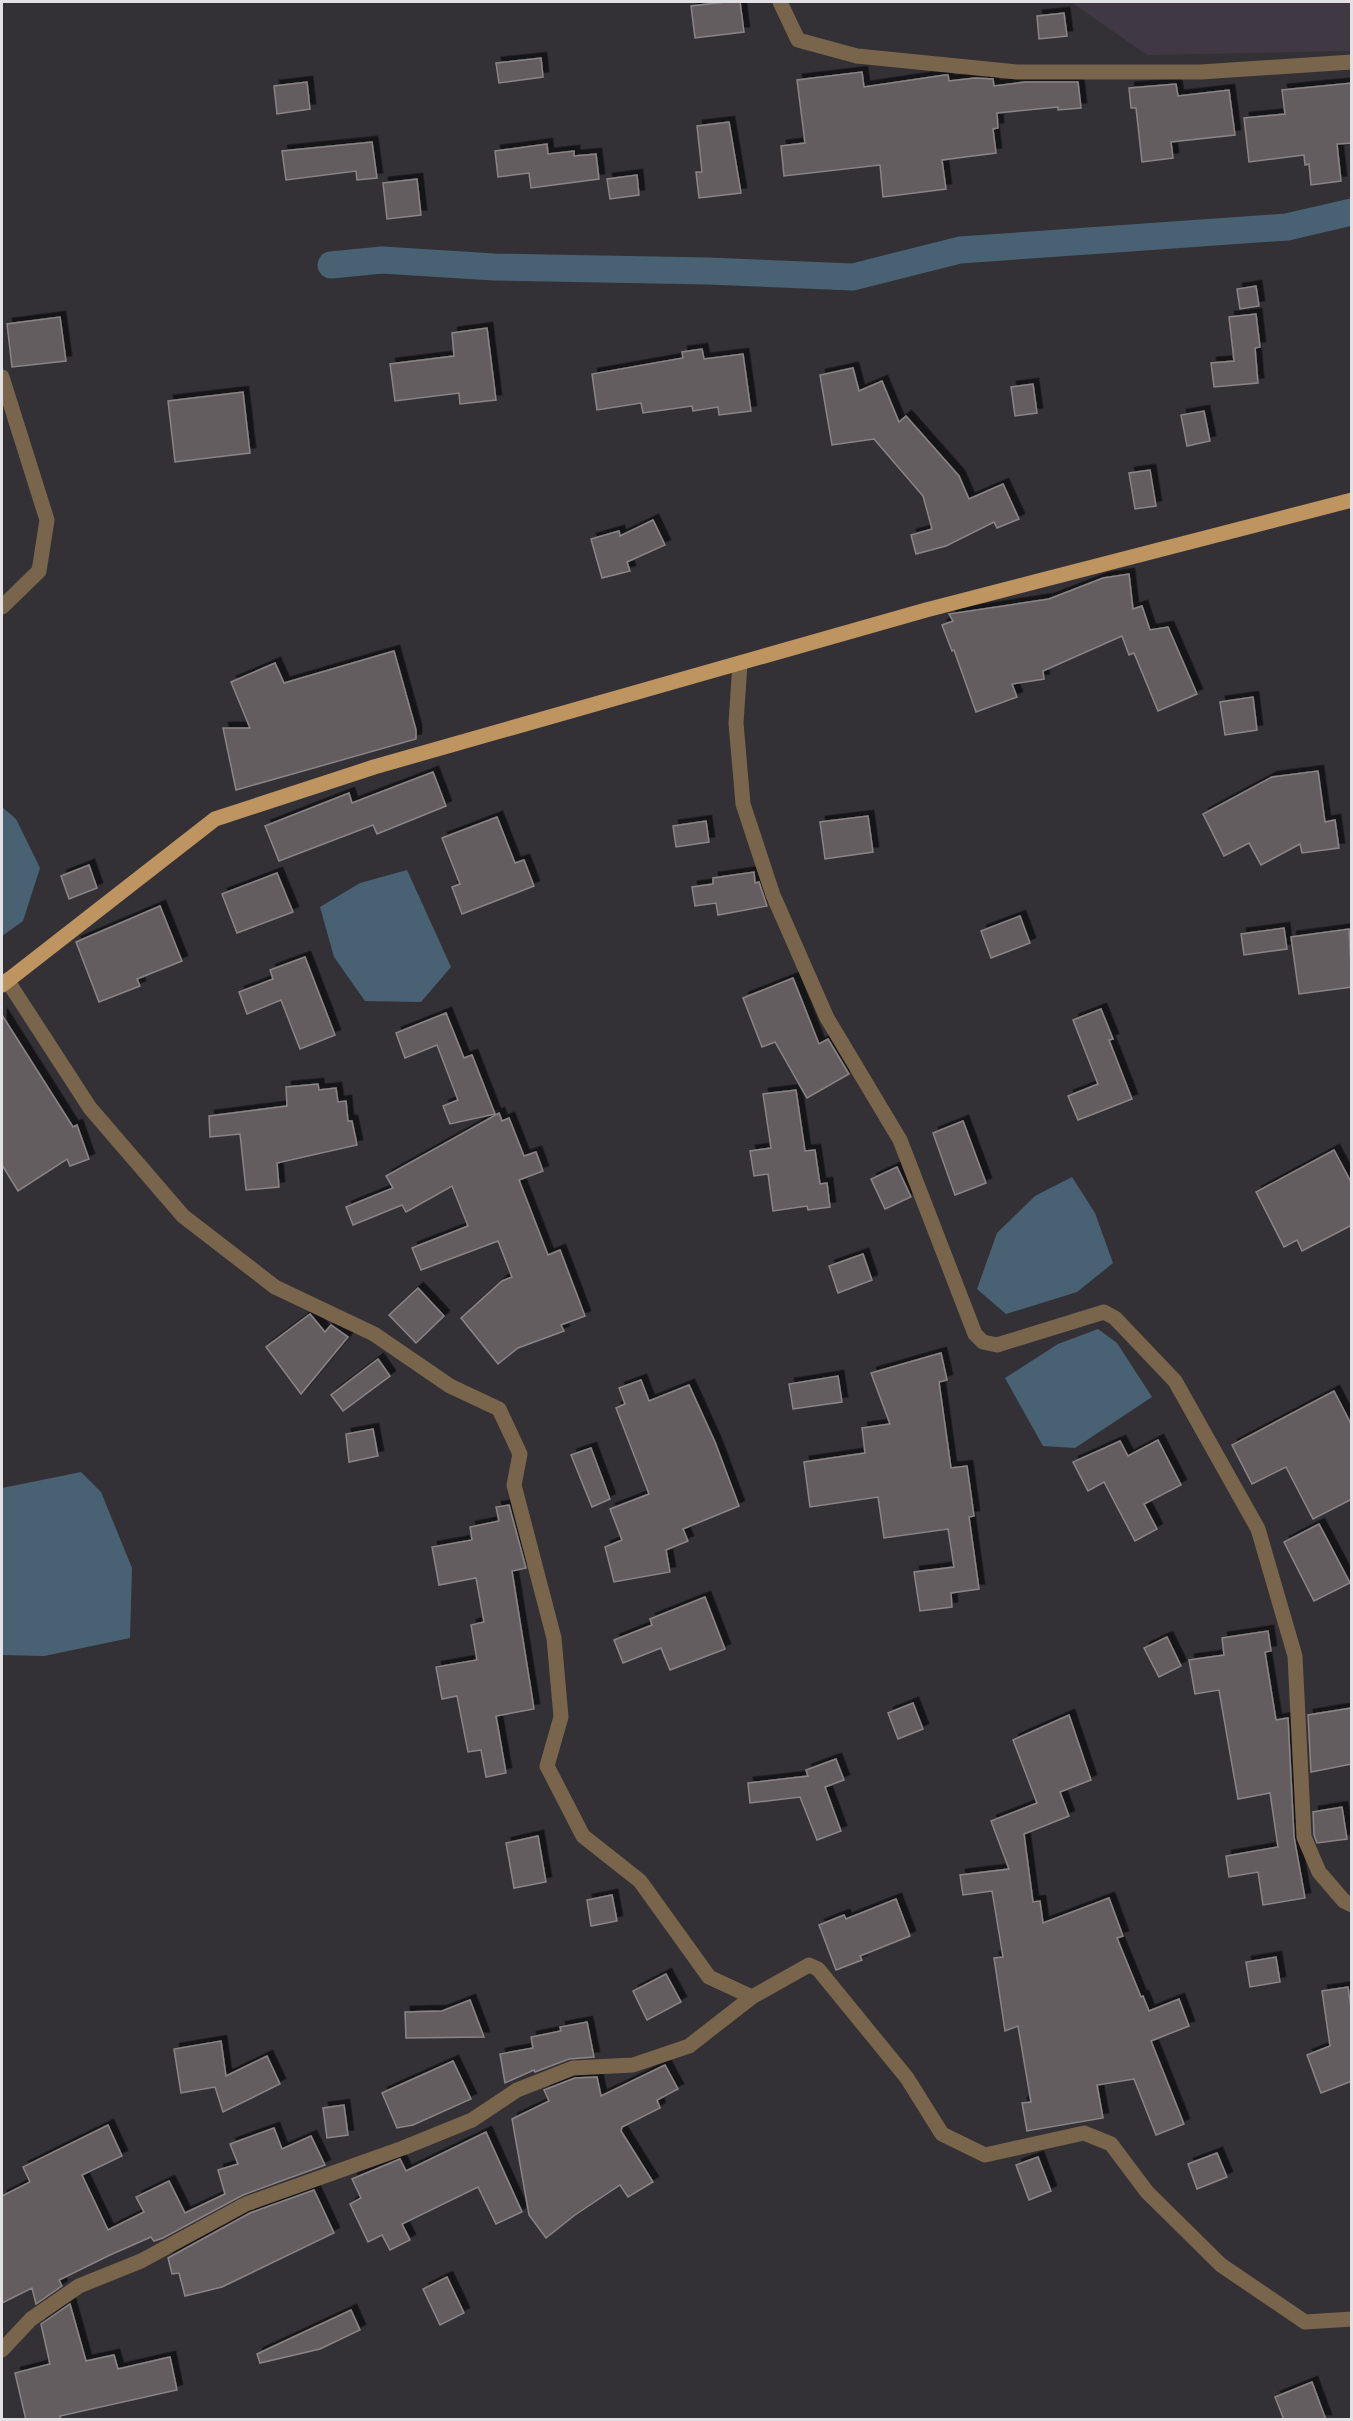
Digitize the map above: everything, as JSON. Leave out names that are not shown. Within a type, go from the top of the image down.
[{"type":"main road","points":[[4,982],[215,819],[374,767],[926,610],[1352,500]]},
{"type":"street","points":[[780,2],[798,40],[869,57],[1028,72],[1200,72],[1352,62]]},
{"type":"street","points":[[2,377],[47,520],[39,571],[2,607]]},
{"type":"street","points":[[740,663],[736,723],[743,804],[773,895],[827,1018],[900,1140],[975,1334],[983,1342],[998,1345],[1104,1312],[1115,1318],[1175,1381],[1258,1529],[1295,1656],[1304,1838],[1319,1872],[1344,1901],[1352,1905]]},
{"type":"street","points":[[4,982],[90,1108],[183,1216],[275,1287],[374,1334],[450,1386],[499,1409],[520,1454],[514,1485],[554,1638],[561,1717],[547,1766],[583,1836],[640,1881],[709,1977],[752,1997]]},
{"type":"street","points":[[2,2350],[31,2319],[79,2286],[141,2261],[246,2204],[361,2164],[462,2124],[517,2090],[573,2068],[633,2065],[689,2046],[752,1997],[808,1965],[818,1969],[907,2078],[942,2134],[985,2155],[1084,2133],[1111,2144],[1147,2192],[1221,2265],[1305,2322],[1352,2319]]},
{"type":"shaded area","points":[[1071,2],[1351,2],[1351,51],[1147,55]]},
{"type":"water","points":[[2,807],[16,819],[40,868],[23,921],[2,936]]},
{"type":"water","points":[[407,870],[451,967],[421,1002],[365,1001],[334,957],[320,907],[360,883]]},
{"type":"water","points":[[1072,1177],[1095,1213],[1113,1263],[1077,1292],[1006,1314],[977,1289],[997,1233],[1035,1196]]},
{"type":"water","points":[[1098,1329],[1117,1343],[1152,1397],[1075,1448],[1043,1446],[1005,1378],[1058,1344]]},
{"type":"water","points":[[81,1472],[101,1492],[132,1568],[130,1638],[44,1656],[2,1655],[2,1488]]},
{"type":"building","points":[[740,2],[744,32],[695,38],[691,6]]},
{"type":"building","points":[[1064,13],[1067,36],[1039,39],[1037,16]]},
{"type":"building","points":[[541,58],[543,77],[499,83],[496,63]]},
{"type":"building","points":[[862,72],[864,87],[945,75],[948,75],[949,81],[975,78],[993,79],[994,86],[1025,82],[1078,82],[1081,108],[1058,110],[1058,107],[997,113],[998,128],[993,129],[996,153],[942,160],[946,189],[883,197],[880,165],[784,176],[781,146],[805,143],[797,80]]},
{"type":"building","points":[[307,82],[310,109],[277,114],[274,86]]},
{"type":"building","points":[[1352,83],[1352,143],[1337,144],[1341,181],[1311,185],[1309,164],[1305,165],[1304,155],[1249,162],[1244,118],[1285,114],[1282,90]]},
{"type":"building","points":[[1176,84],[1178,96],[1229,90],[1235,135],[1171,142],[1173,158],[1142,162],[1136,108],[1131,108],[1129,88]]},
{"type":"building","points":[[729,122],[741,193],[699,198],[696,172],[702,172],[697,126]]},
{"type":"building","points":[[372,142],[377,178],[357,180],[356,171],[286,180],[282,151]]},
{"type":"building","points":[[547,144],[548,154],[574,151],[574,156],[596,154],[599,179],[531,188],[529,173],[498,177],[495,151]]},
{"type":"building","points":[[637,175],[639,195],[610,199],[607,179]]},
{"type":"building","points":[[417,179],[421,215],[387,219],[383,183]]},
{"type":"building","points":[[1256,286],[1259,306],[1240,309],[1237,289]]},
{"type":"building","points":[[1256,314],[1260,347],[1255,348],[1258,383],[1214,387],[1211,363],[1234,361],[1229,317]]},
{"type":"building","points":[[60,317],[66,361],[12,367],[7,324]]},
{"type":"building","points":[[487,328],[496,400],[460,404],[459,393],[395,401],[390,364],[454,356],[452,333]]},
{"type":"building","points":[[702,349],[704,359],[743,354],[751,411],[719,415],[718,407],[693,411],[692,406],[643,413],[641,403],[597,410],[592,374],[683,358],[682,352]]},
{"type":"building","points":[[853,368],[859,391],[882,381],[899,422],[906,416],[959,476],[969,499],[1003,484],[1019,519],[997,528],[994,522],[946,546],[916,554],[911,535],[932,529],[923,496],[874,439],[832,445],[820,375]]},
{"type":"building","points":[[1033,384],[1037,413],[1015,416],[1011,387]]},
{"type":"building","points":[[243,392],[250,453],[175,462],[168,401]]},
{"type":"building","points":[[1204,411],[1210,441],[1187,446],[1181,415]]},
{"type":"building","points":[[1150,470],[1156,506],[1135,509],[1129,473]]},
{"type":"building","points":[[653,520],[665,545],[627,562],[630,571],[602,578],[591,539],[619,531],[620,536]]},
{"type":"building","points":[[1129,574],[1133,609],[1142,606],[1150,630],[1168,627],[1197,694],[1158,711],[1134,653],[1129,655],[1122,636],[1043,671],[1044,679],[1012,684],[1017,697],[976,712],[954,650],[952,651],[942,625],[953,621],[949,614],[1049,599],[1103,578]]},
{"type":"building","points":[[394,651],[416,730],[416,739],[236,790],[223,728],[250,728],[231,682],[275,663],[284,683]]},
{"type":"building","points":[[1253,697],[1257,730],[1225,735],[1220,702]]},
{"type":"building","points":[[1318,771],[1325,822],[1335,820],[1339,848],[1302,853],[1300,844],[1261,865],[1249,843],[1224,856],[1203,814],[1272,777]]},
{"type":"building","points":[[433,772],[446,806],[377,834],[373,825],[279,861],[265,826],[349,793],[352,803]]},
{"type":"building","points":[[868,816],[873,852],[825,859],[820,822]]},
{"type":"building","points":[[497,817],[515,863],[524,860],[534,886],[462,914],[452,887],[460,884],[442,838]]},
{"type":"building","points":[[706,821],[709,842],[676,847],[673,826]]},
{"type":"building","points":[[89,865],[97,888],[69,899],[61,876]]},
{"type":"building","points":[[754,872],[755,883],[759,882],[767,906],[718,915],[716,903],[695,906],[692,887],[713,884],[713,878]]},
{"type":"building","points":[[277,873],[293,912],[237,933],[222,894]]},
{"type":"building","points":[[160,906],[182,961],[137,979],[140,986],[99,1002],[76,942]]},
{"type":"building","points":[[1020,916],[1030,943],[991,958],[981,931]]},
{"type":"building","points":[[1284,928],[1287,949],[1244,955],[1241,934]]},
{"type":"building","points":[[1349,929],[1352,987],[1299,994],[1291,937]]},
{"type":"building","points":[[305,957],[335,1035],[300,1049],[281,1000],[247,1014],[239,992],[273,979],[270,970]]},
{"type":"building","points":[[793,978],[819,1044],[828,1039],[849,1074],[807,1098],[775,1042],[762,1047],[743,998]]},
{"type":"building","points":[[1101,1009],[1113,1039],[1109,1040],[1132,1099],[1078,1120],[1068,1096],[1098,1084],[1073,1020]]},
{"type":"building","points":[[446,1013],[464,1058],[472,1055],[495,1114],[450,1124],[443,1106],[458,1100],[437,1045],[405,1058],[396,1033]]},
{"type":"building","points":[[2,1015],[73,1127],[77,1125],[89,1159],[70,1166],[67,1159],[18,1191],[2,1165]]},
{"type":"building","points":[[318,1084],[319,1090],[336,1088],[338,1102],[346,1101],[348,1121],[352,1121],[357,1145],[277,1163],[279,1187],[246,1190],[240,1134],[210,1137],[209,1116],[287,1106],[286,1087]]},
{"type":"building","points":[[796,1090],[805,1151],[815,1150],[820,1184],[827,1183],[830,1207],[808,1210],[807,1206],[773,1211],[768,1174],[754,1176],[750,1151],[771,1148],[763,1094]]},
{"type":"building","points":[[499,1113],[502,1121],[509,1118],[524,1156],[536,1152],[543,1171],[519,1180],[548,1255],[560,1250],[585,1316],[561,1325],[564,1331],[518,1348],[498,1364],[461,1318],[502,1281],[512,1277],[498,1241],[421,1270],[412,1248],[468,1226],[452,1186],[406,1212],[402,1205],[353,1225],[346,1207],[393,1188],[386,1176]]},
{"type":"building","points":[[963,1121],[986,1183],[955,1195],[933,1133]]},
{"type":"building","points":[[1334,1150],[1352,1184],[1352,1225],[1302,1251],[1297,1240],[1284,1247],[1256,1192]]},
{"type":"building","points":[[897,1167],[911,1197],[885,1209],[871,1179]]},
{"type":"building","points":[[863,1254],[872,1280],[838,1293],[829,1266]]},
{"type":"building","points":[[418,1288],[444,1316],[416,1343],[389,1315]]},
{"type":"building","points":[[310,1314],[325,1332],[331,1325],[348,1337],[301,1394],[266,1347]]},
{"type":"building","points":[[941,1353],[947,1380],[939,1382],[951,1468],[967,1466],[974,1516],[969,1517],[979,1589],[951,1593],[952,1607],[920,1611],[914,1572],[954,1567],[948,1529],[884,1538],[878,1497],[810,1507],[804,1462],[865,1453],[862,1428],[890,1424],[871,1373]]},
{"type":"building","points":[[378,1359],[390,1376],[343,1411],[331,1395]]},
{"type":"building","points":[[838,1376],[842,1402],[793,1409],[789,1384]]},
{"type":"building","points":[[641,1380],[649,1401],[689,1385],[715,1442],[739,1506],[683,1529],[688,1541],[666,1550],[670,1572],[614,1582],[605,1547],[622,1540],[610,1509],[649,1494],[616,1408],[625,1404],[619,1388]]},
{"type":"building","points":[[1334,1391],[1352,1426],[1352,1499],[1313,1519],[1286,1467],[1252,1484],[1232,1445]]},
{"type":"building","points":[[373,1429],[378,1456],[349,1462],[346,1434]]},
{"type":"building","points":[[1158,1440],[1181,1485],[1144,1504],[1157,1529],[1135,1541],[1104,1482],[1088,1491],[1073,1462],[1120,1441],[1128,1456]]},
{"type":"building","points":[[591,1448],[610,1499],[592,1507],[571,1455]]},
{"type":"building","points":[[509,1505],[526,1568],[512,1571],[534,1709],[496,1716],[506,1773],[486,1777],[481,1750],[468,1752],[457,1696],[442,1699],[436,1667],[477,1660],[471,1625],[484,1622],[476,1578],[439,1585],[432,1547],[472,1540],[470,1527],[499,1521],[496,1507]]},
{"type":"building","points":[[1319,1524],[1350,1583],[1314,1601],[1284,1542]]},
{"type":"building","points":[[705,1597],[725,1649],[670,1670],[661,1648],[623,1663],[614,1640],[652,1625],[650,1619]]},
{"type":"building","points":[[1268,1631],[1271,1651],[1265,1652],[1276,1720],[1288,1718],[1294,1837],[1305,1898],[1263,1905],[1258,1872],[1229,1877],[1226,1856],[1278,1847],[1270,1793],[1238,1799],[1219,1690],[1195,1694],[1189,1660],[1224,1655],[1222,1638]]},
{"type":"building","points":[[1167,1637],[1181,1666],[1159,1677],[1144,1648]]},
{"type":"building","points":[[913,1703],[923,1729],[898,1739],[888,1713]]},
{"type":"building","points":[[1352,1708],[1352,1764],[1311,1772],[1308,1715]]},
{"type":"building","points":[[1069,1715],[1091,1780],[1060,1792],[1069,1816],[1024,1834],[1033,1902],[1040,1901],[1043,1923],[1109,1898],[1123,1936],[1117,1938],[1149,2011],[1179,1999],[1189,2026],[1151,2041],[1184,2124],[1156,2135],[1134,2079],[1097,2085],[1103,2118],[1027,2131],[1022,2103],[1031,2102],[1018,2026],[1005,2031],[994,1958],[1003,1957],[992,1891],[963,1895],[960,1875],[1009,1869],[991,1821],[1037,1803],[1013,1740]]},
{"type":"building","points":[[836,1759],[844,1780],[825,1787],[841,1831],[817,1840],[800,1797],[750,1803],[748,1783],[808,1776],[806,1770]]},
{"type":"building","points":[[1342,1807],[1347,1839],[1317,1843],[1314,1835],[1313,1812]]},
{"type":"building","points":[[538,1836],[546,1882],[514,1888],[506,1843]]},
{"type":"building","points":[[612,1895],[617,1921],[591,1926],[587,1900]]},
{"type":"building","points":[[896,1899],[910,1936],[860,1956],[862,1960],[836,1970],[819,1925],[844,1915],[846,1919]]},
{"type":"building","points":[[1276,1957],[1280,1982],[1250,1987],[1246,1962]]},
{"type":"building","points":[[666,1974],[681,2002],[647,2020],[633,1991]]},
{"type":"building","points":[[1348,1987],[1352,2015],[1352,2081],[1321,2093],[1307,2055],[1330,2046],[1322,1991]]},
{"type":"building","points":[[470,2000],[484,2037],[406,2038],[405,2012],[442,2011]]},
{"type":"building","points":[[587,2022],[594,2057],[569,2059],[535,2072],[534,2070],[505,2083],[500,2054],[533,2048],[531,2037],[561,2031],[560,2027]]},
{"type":"building","points":[[221,2041],[226,2076],[267,2056],[280,2084],[223,2112],[215,2087],[181,2093],[174,2049]]},
{"type":"building","points":[[453,2061],[471,2099],[413,2125],[397,2128],[382,2093]]},
{"type":"building","points":[[665,2065],[678,2089],[657,2100],[660,2108],[622,2127],[621,2131],[653,2182],[628,2197],[620,2185],[575,2215],[546,2238],[529,2215],[512,2119],[549,2101],[544,2090],[575,2078],[597,2077],[601,2096]]},
{"type":"building","points":[[344,2105],[348,2135],[327,2138],[323,2108]]},
{"type":"building","points":[[108,2125],[122,2156],[82,2175],[108,2230],[144,2212],[136,2197],[169,2181],[185,2213],[225,2194],[218,2170],[238,2164],[230,2144],[274,2128],[282,2149],[311,2136],[325,2165],[243,2195],[163,2238],[154,2241],[151,2237],[110,2255],[59,2280],[62,2286],[36,2304],[32,2288],[2,2303],[2,2196],[30,2182],[23,2167]]},
{"type":"building","points":[[486,2132],[522,2212],[496,2224],[478,2187],[402,2224],[410,2240],[390,2250],[382,2235],[368,2242],[350,2204],[361,2198],[352,2179],[400,2159],[406,2171]]},
{"type":"building","points":[[1217,2153],[1227,2177],[1197,2189],[1188,2164]]},
{"type":"building","points":[[1038,2157],[1051,2191],[1029,2200],[1016,2165]]},
{"type":"building","points":[[314,2190],[334,2233],[222,2287],[185,2296],[179,2273],[172,2274],[168,2258],[250,2213]]},
{"type":"building","points":[[447,2277],[464,2313],[440,2325],[423,2289]]},
{"type":"building","points":[[70,2304],[86,2361],[114,2355],[118,2369],[170,2357],[177,2390],[60,2416],[61,2420],[26,2420],[15,2373],[50,2364],[41,2324]]},
{"type":"building","points":[[351,2310],[360,2330],[320,2349],[260,2363],[257,2354]]},
{"type":"building","points":[[1312,2382],[1326,2420],[1284,2420],[1275,2397]]},
{"type":"waterway","points":[[331,265],[382,260],[494,267],[708,271],[853,277],[960,250],[1287,227],[1352,212]]}]
